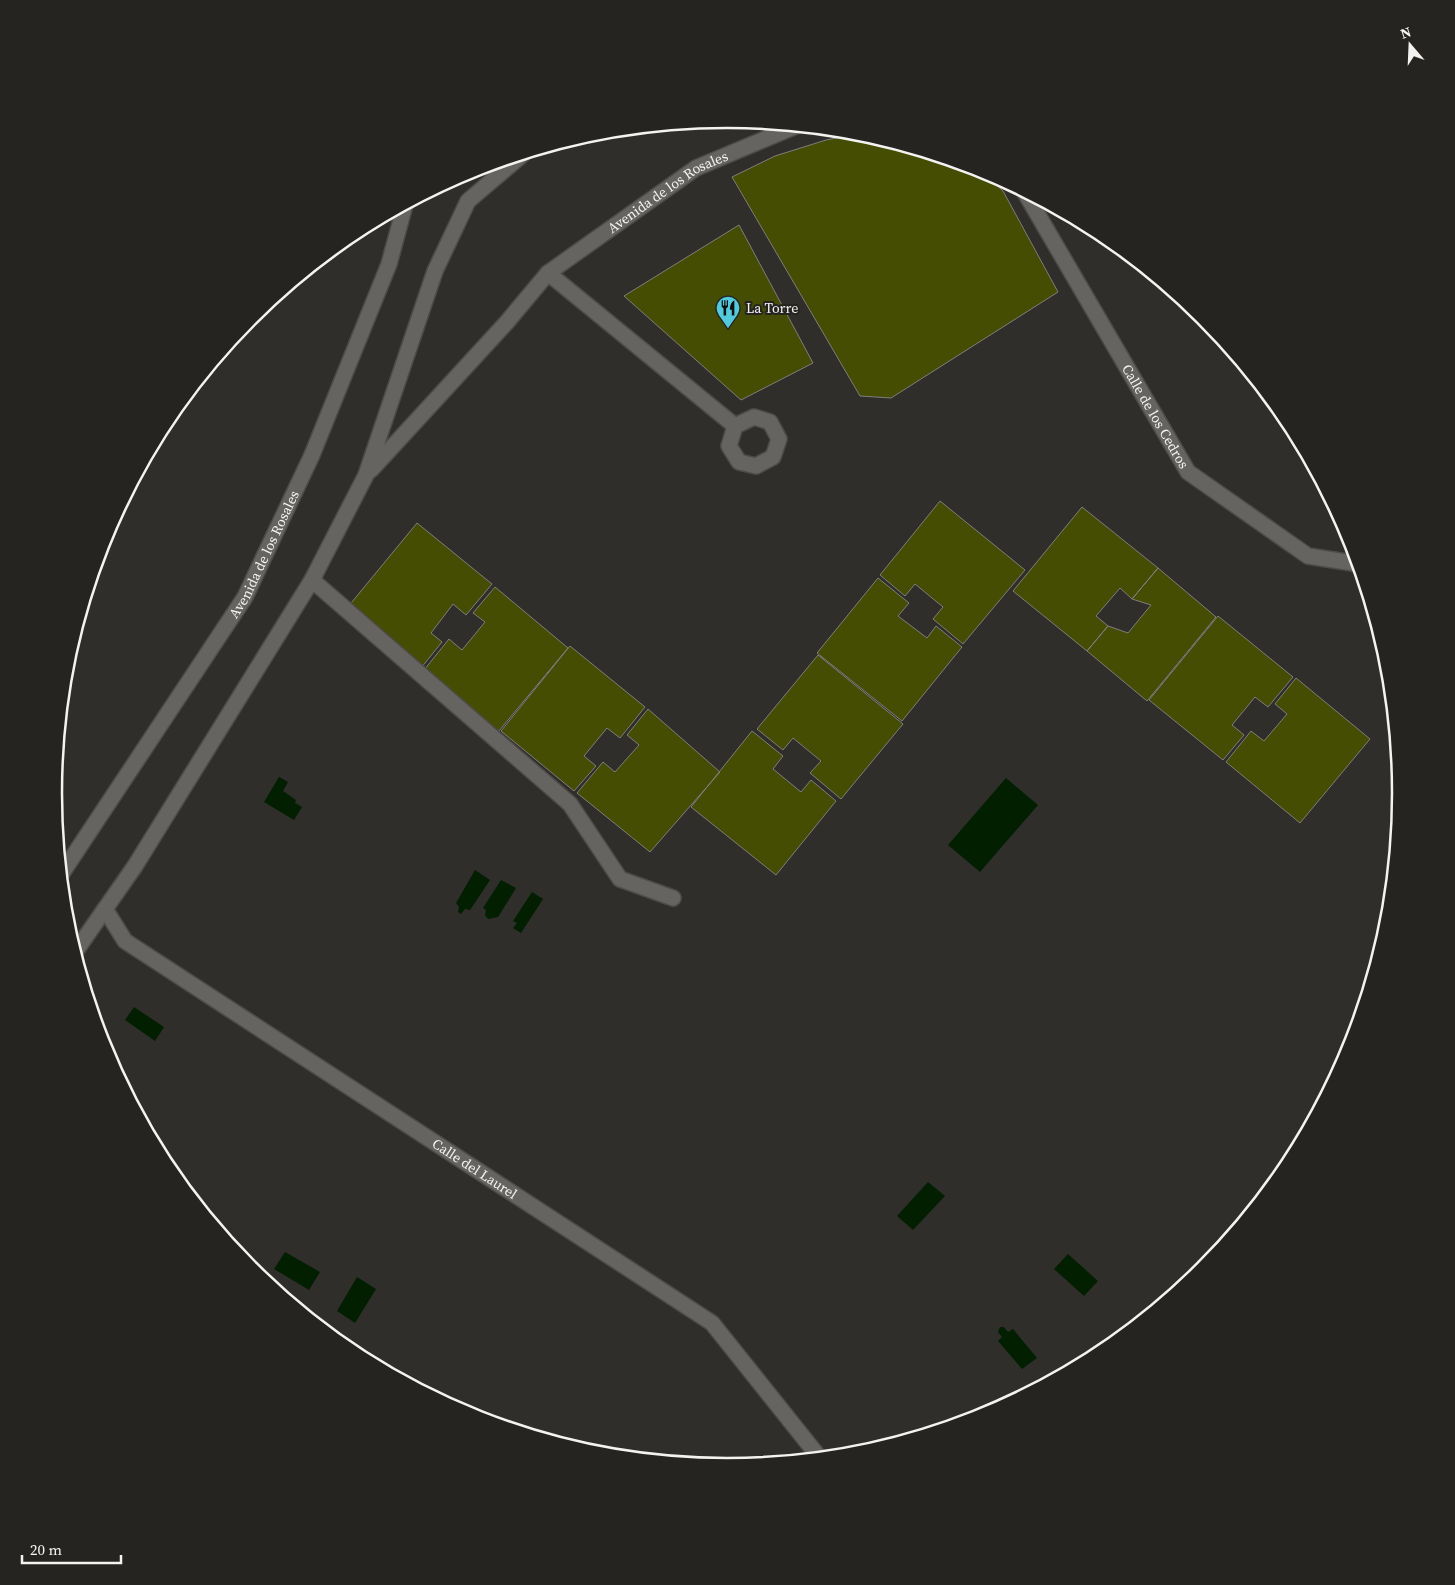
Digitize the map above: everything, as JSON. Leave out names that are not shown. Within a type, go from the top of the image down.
[{"type":"street","name":"Avenida de los Rosales","points":[[366,475],[507,322],[548,273],[696,168],[786,130]]},
{"type":"street","name":"Avenida de los Rosales","points":[[80,944],[135,866],[312,580],[366,475],[435,272],[468,201],[511,164]]},
{"type":"street","name":"Calle de los Cedros","points":[[1029,200],[1188,472],[1308,556],[1351,563]]},
{"type":"street","name":"Avenida de los Rosales","points":[[67,866],[245,597],[312,455],[389,264],[403,213]]},
{"type":"street","points":[[548,273],[735,426]]},
{"type":"street","points":[[312,580],[570,804],[620,879],[673,898]]},
{"type":"street","name":"Calle del Laurel","points":[[104,909],[125,941],[712,1323],[815,1452]]},
{"type":"shaded area","points":[[279,777],[288,782],[283,791],[302,807],[294,820],[264,802]]},
{"type":"shaded area","points":[[1006,778],[1038,805],[980,872],[948,845]]},
{"type":"shaded area","points":[[475,870],[490,880],[470,910],[465,909],[461,914],[458,912],[459,907],[456,903]]},
{"type":"shaded area","points":[[501,880],[516,888],[498,917],[488,919],[485,915],[486,910],[483,908]]},
{"type":"shaded area","points":[[532,892],[543,899],[521,933],[513,928],[517,923],[513,921]]},
{"type":"shaded area","points":[[134,1007],[164,1027],[155,1041],[125,1020]]},
{"type":"shaded area","points":[[928,1182],[945,1196],[913,1230],[897,1216]]},
{"type":"shaded area","points":[[285,1252],[320,1272],[309,1290],[274,1269]]},
{"type":"shaded area","points":[[1068,1254],[1098,1281],[1084,1296],[1054,1269]]},
{"type":"shaded area","points":[[357,1277],[376,1289],[355,1323],[337,1311]]},
{"type":"shaded area","points":[[1000,1327],[1004,1327],[1008,1332],[1013,1329],[1037,1358],[1022,1369],[998,1341],[1002,1337],[998,1332]]},
{"type":"building","points":[[840,137],[900,150],[941,163],[995,184],[1003,191],[1058,292],[891,398],[860,396],[732,177],[775,156]]},
{"type":"building","name":"La Torre","points":[[739,225],[813,363],[741,400],[624,296]]},
{"type":"building","points":[[940,501],[1025,570],[963,644],[933,619],[943,607],[915,584],[905,596],[880,575]]},
{"type":"building","points":[[1082,507],[1158,568],[1132,599],[1120,588],[1096,616],[1108,626],[1087,651],[1013,591]]},
{"type":"building","points":[[417,523],[492,584],[466,615],[453,604],[431,633],[442,642],[421,668],[347,608]]},
{"type":"building","points":[[1158,568],[1216,617],[1147,701],[1087,651],[1108,626],[1128,633],[1151,605],[1132,599]]},
{"type":"building","points":[[878,578],[909,603],[898,616],[927,638],[936,626],[962,647],[902,721],[817,653]]},
{"type":"building","points":[[495,587],[568,648],[498,732],[424,670],[449,639],[462,650],[485,622],[473,613]]},
{"type":"building","points":[[1218,616],[1293,677],[1268,707],[1255,697],[1232,725],[1244,735],[1223,760],[1149,700]]},
{"type":"building","points":[[570,646],[645,707],[620,738],[607,728],[584,756],[596,766],[574,791],[501,731]]},
{"type":"building","points":[[818,655],[903,724],[841,799],[810,773],[821,761],[793,738],[783,750],[757,729]]},
{"type":"building","points":[[1296,678],[1370,739],[1300,823],[1226,762],[1251,731],[1264,741],[1287,714],[1275,704]]},
{"type":"building","points":[[648,709],[720,772],[650,852],[577,793],[603,762],[615,772],[639,745],[627,735]]},
{"type":"building","points":[[752,731],[783,756],[773,769],[801,792],[811,780],[836,801],[776,875],[691,807]]},
{"type":"place","name":"La Torre","points":[[728,329]]}]
